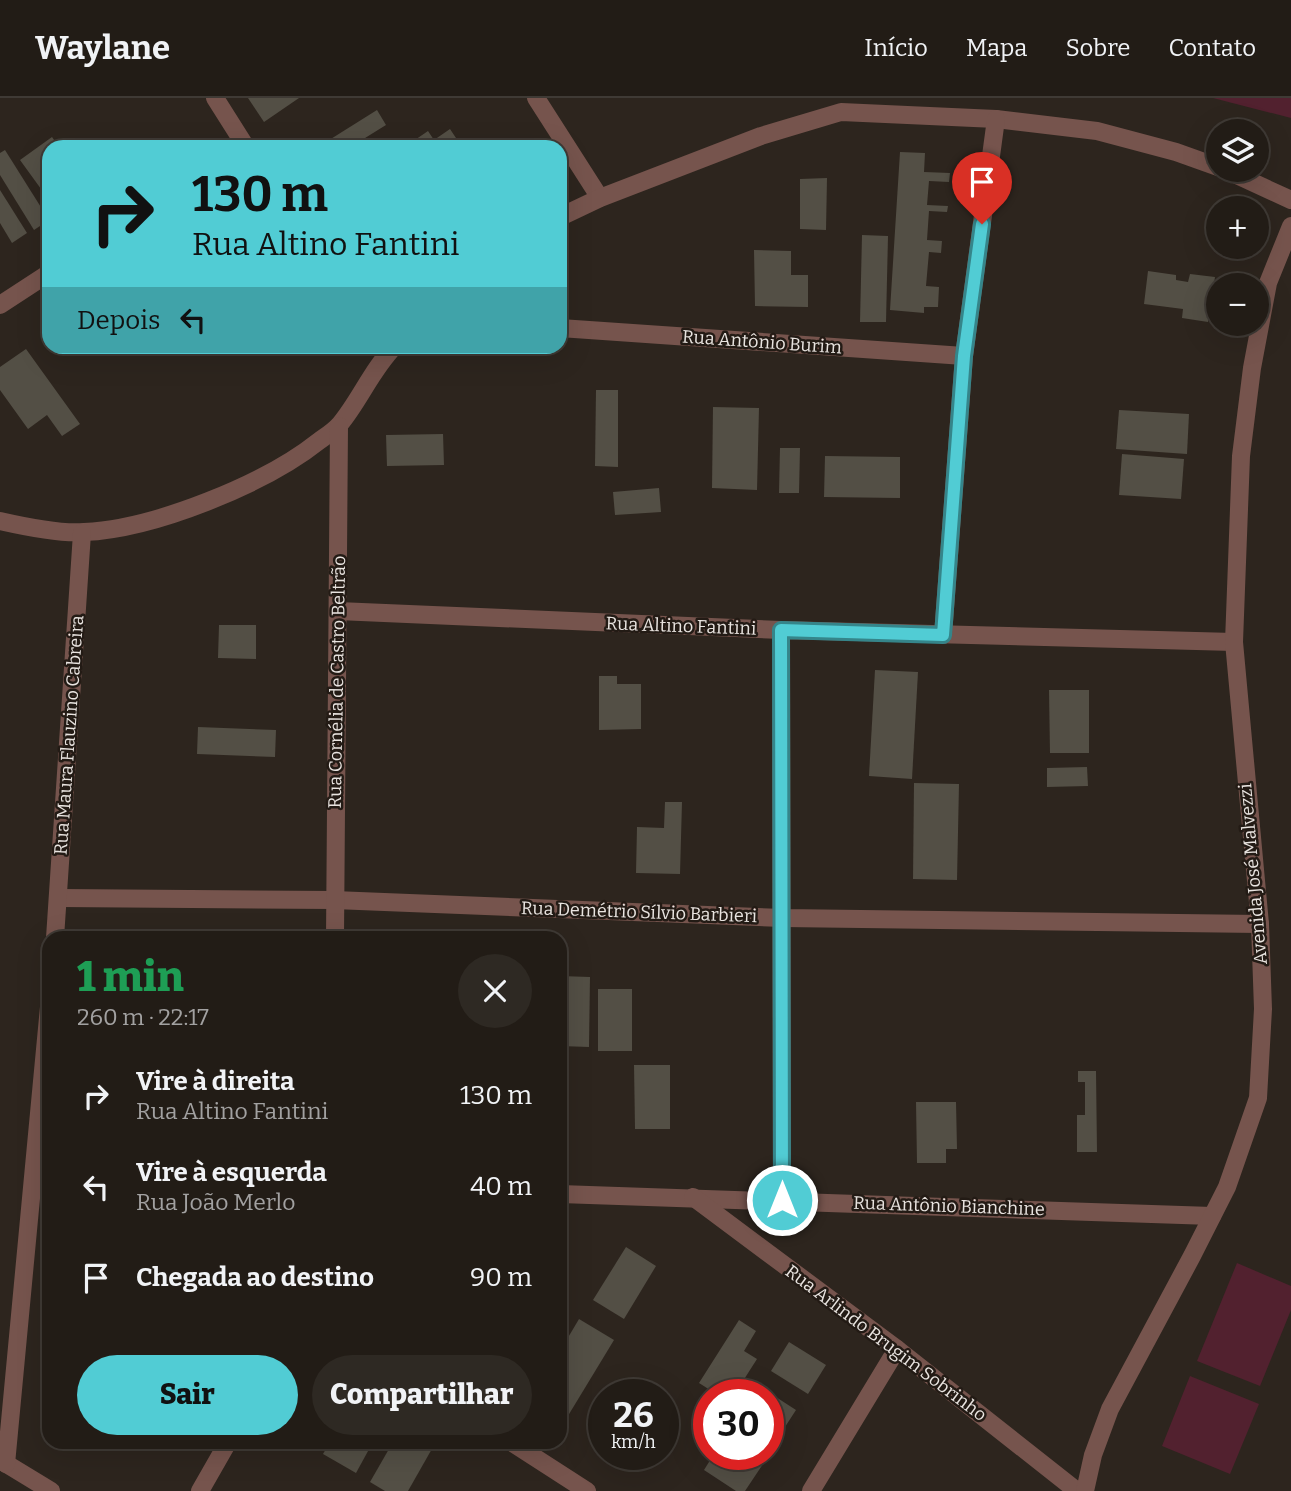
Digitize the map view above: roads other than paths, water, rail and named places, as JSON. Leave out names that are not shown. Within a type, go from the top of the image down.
[{"type":"street","points":[[215,98],[242,140]]},
{"type":"street","points":[[536,98],[563,140]]},
{"type":"street","points":[[567,214],[600,198],[838,105],[1097,131],[1206,163]]},
{"type":"street","points":[[943,635],[964,356],[996,120]]},
{"type":"street","points":[[567,146],[600,198]]},
{"type":"street","points":[[1252,182],[1291,200]]},
{"type":"street","name":"Avenida José Malvezzi","points":[[1086,1491],[1093,1455],[1110,1409],[1212,1216],[1235,1165],[1258,1098],[1264,1009],[1260,924],[1245,786],[1234,642],[1241,456],[1252,368],[1268,283],[1291,226]]},
{"type":"street","points":[[0,305],[42,278]]},
{"type":"street","name":"Rua Antônio Burim","points":[[567,328],[964,356]]},
{"type":"street","points":[[0,521],[82,533],[132,526],[176,514],[301,456],[339,426],[383,354]]},
{"type":"street","name":"Rua Cornélia de Castro Beltrão","points":[[335,931],[339,426]]},
{"type":"street","name":"Rua Maura Flauzino Cabreira","points":[[56,931],[82,533]]},
{"type":"street","name":"Rua Altino Fantini","points":[[338,611],[781,630],[1234,642]]},
{"type":"street","points":[[781,630],[782,1200]]},
{"type":"street","name":"Rua Demétrio Sílvio Barbieri","points":[[59,898],[334,900],[783,918],[1260,924]]},
{"type":"street","points":[[42,1076],[3,1462],[51,1491]]},
{"type":"street","name":"Rua Antônio Bianchine","points":[[567,1194],[1212,1216]]},
{"type":"street","name":"Rua Arlindo Brugim Sobrinho","points":[[693,1197],[897,1349],[1077,1491]]},
{"type":"street","points":[[811,1491],[897,1349]]},
{"type":"street","points":[[200,1491],[224,1449]]},
{"type":"street","points":[[522,1449],[586,1491]]}]
